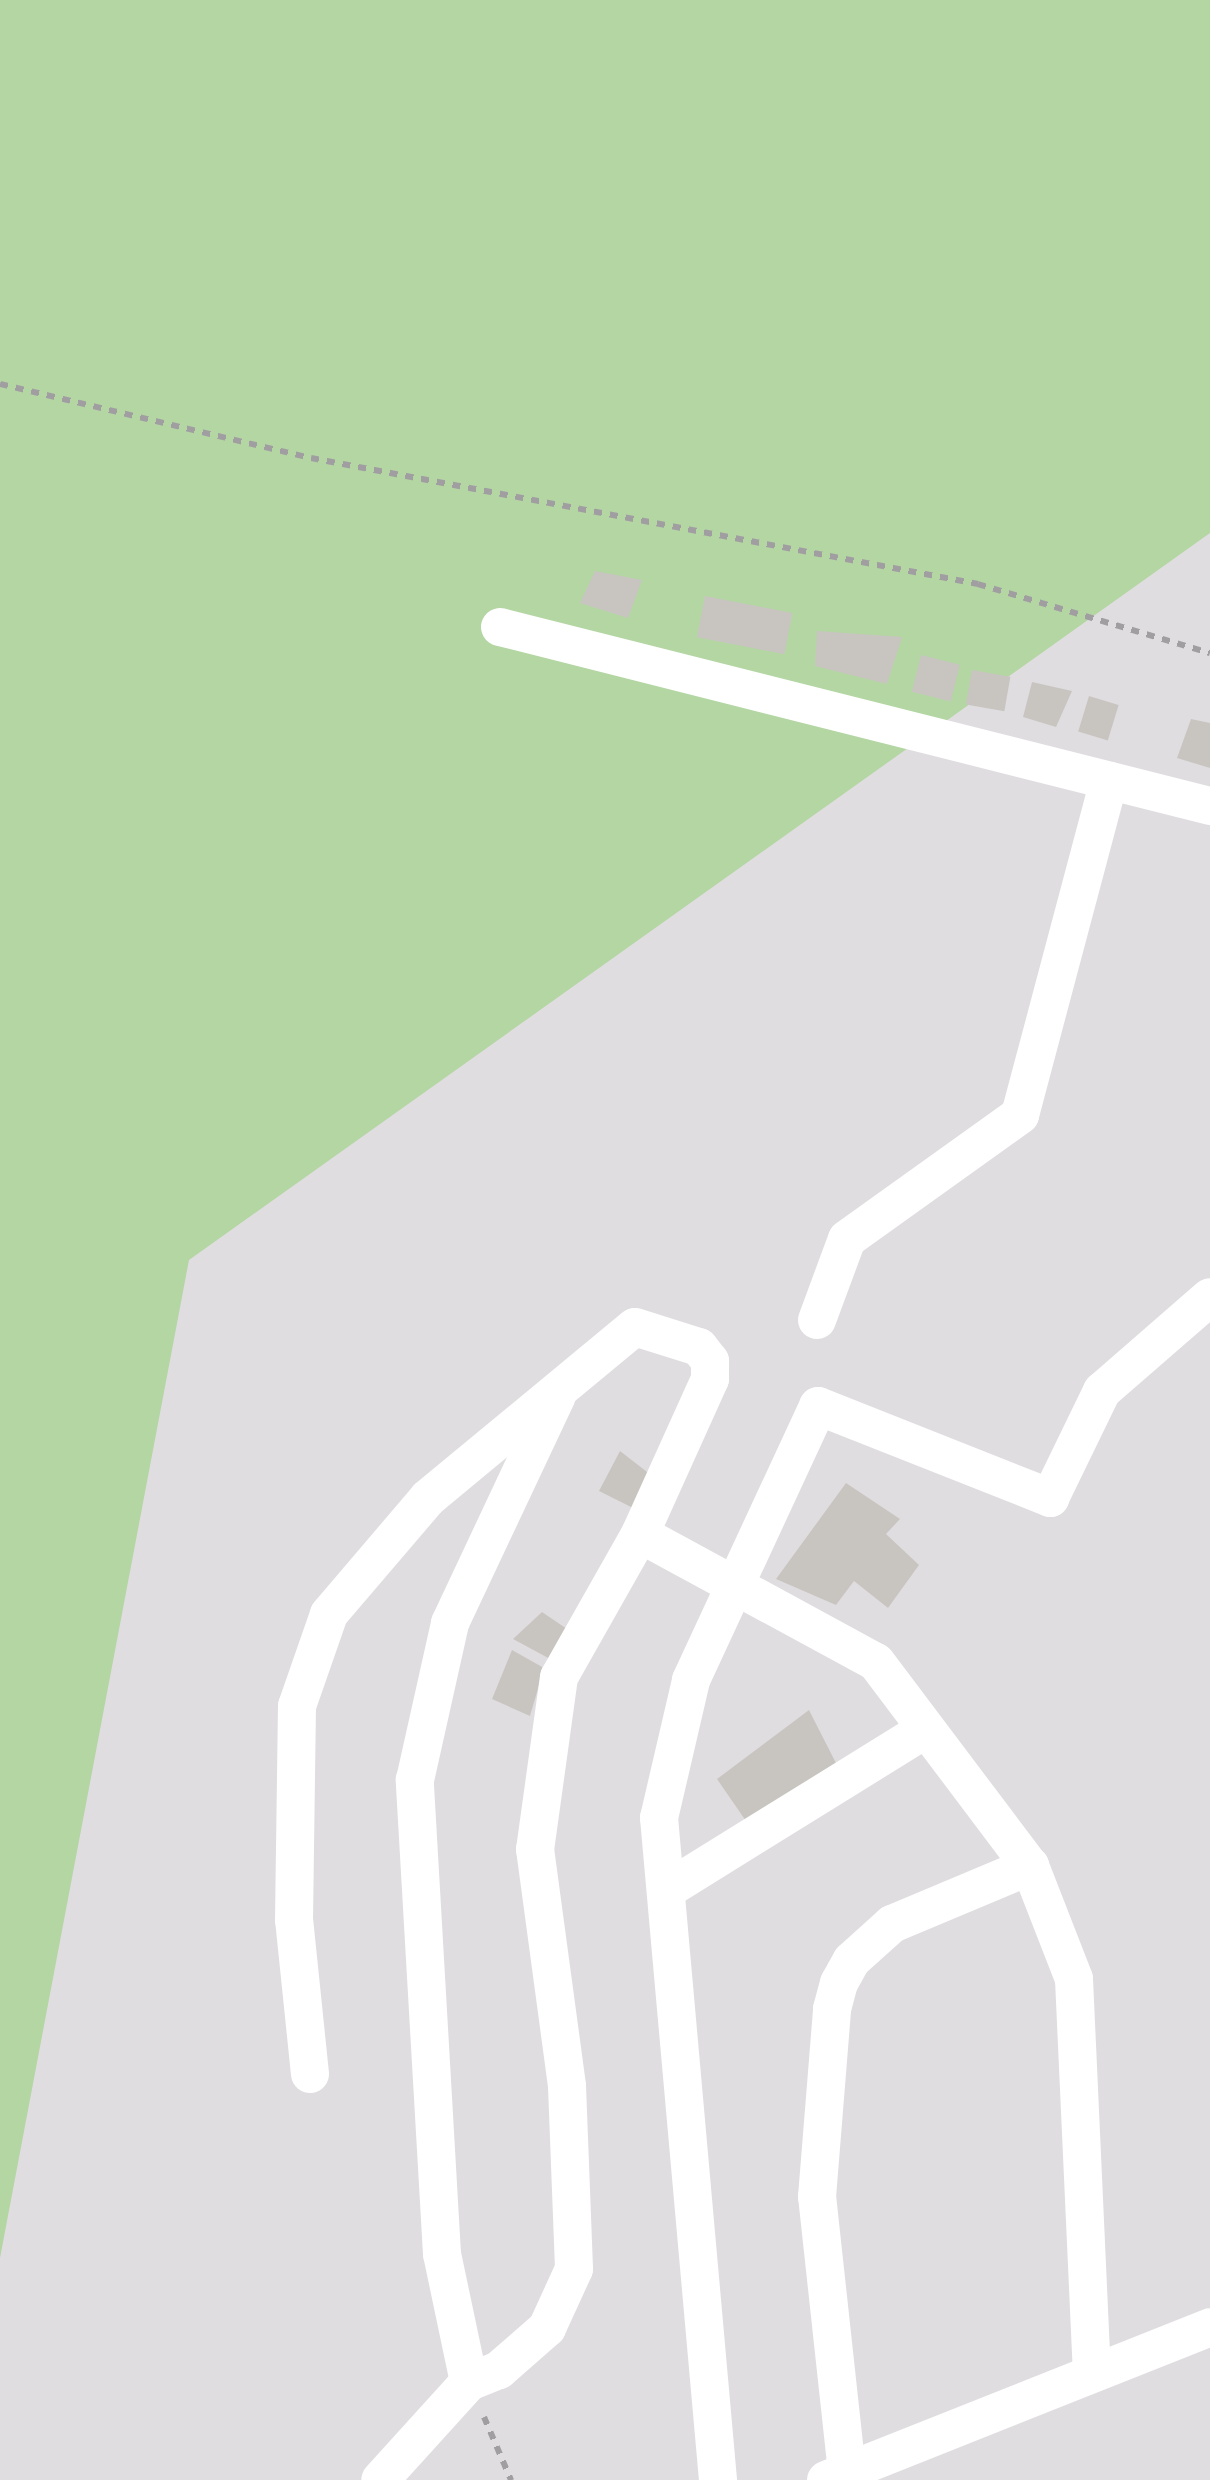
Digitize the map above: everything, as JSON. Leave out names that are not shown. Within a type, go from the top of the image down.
[{"type":"street","points":[[500,627],[1210,806]]},
{"type":"street","points":[[817,1320],[847,1239],[1020,1115],[1109,781]]},
{"type":"street","points":[[718,2480],[659,1818],[692,1680],[818,1406],[1050,1498],[1102,1391],[1210,1297]]},
{"type":"street","points":[[310,2074],[294,1920],[297,1706],[328,1614],[428,1498],[635,1327],[708,1356],[710,1379],[640,1534],[559,1677],[535,1849],[567,2086],[574,2269],[564,2300],[536,2340],[499,2370],[469,2382],[380,2480]]},
{"type":"street","points":[[469,2382],[442,2254],[415,1780],[450,1622],[563,1384]]},
{"type":"street","points":[[640,1534],[876,1662],[1030,1866],[1074,1979],[1092,2374]]},
{"type":"street","points":[[668,1889],[924,1730]]},
{"type":"street","points":[[1030,1866],[892,1924],[852,1960],[836,1996],[817,2196],[837,2476],[1210,2327]]},
{"type":"path","points":[[0,384],[311,458],[978,584],[1210,653]]},
{"type":"path","points":[[469,2382],[511,2480]]},
{"type":"green space","points":[[0,0],[1210,0],[1210,533],[189,1260],[0,2258]]},
{"type":"building","points":[[595,571],[642,580],[628,618],[580,603]]},
{"type":"building","points":[[705,596],[792,613],[784,654],[697,637]]},
{"type":"building","points":[[817,631],[902,637],[887,684],[815,666]]},
{"type":"building","points":[[921,655],[960,665],[951,702],[912,692]]},
{"type":"building","points":[[972,670],[1010,677],[1004,711],[966,704]]},
{"type":"building","points":[[1032,682],[1072,691],[1056,727],[1023,717]]},
{"type":"building","points":[[1089,696],[1119,705],[1108,740],[1078,731]]},
{"type":"building","points":[[1191,719],[1210,723],[1210,768],[1177,758]]},
{"type":"building","points":[[620,1451],[651,1475],[635,1509],[599,1491]]},
{"type":"building","points":[[846,1483],[900,1519],[886,1534],[919,1565],[888,1608],[854,1581],[836,1605],[776,1579]]},
{"type":"building","points":[[542,1612],[570,1631],[552,1660],[513,1639]]},
{"type":"building","points":[[512,1650],[544,1668],[530,1716],[492,1699]]},
{"type":"building","points":[[809,1710],[840,1771],[748,1824],[717,1779]]}]
